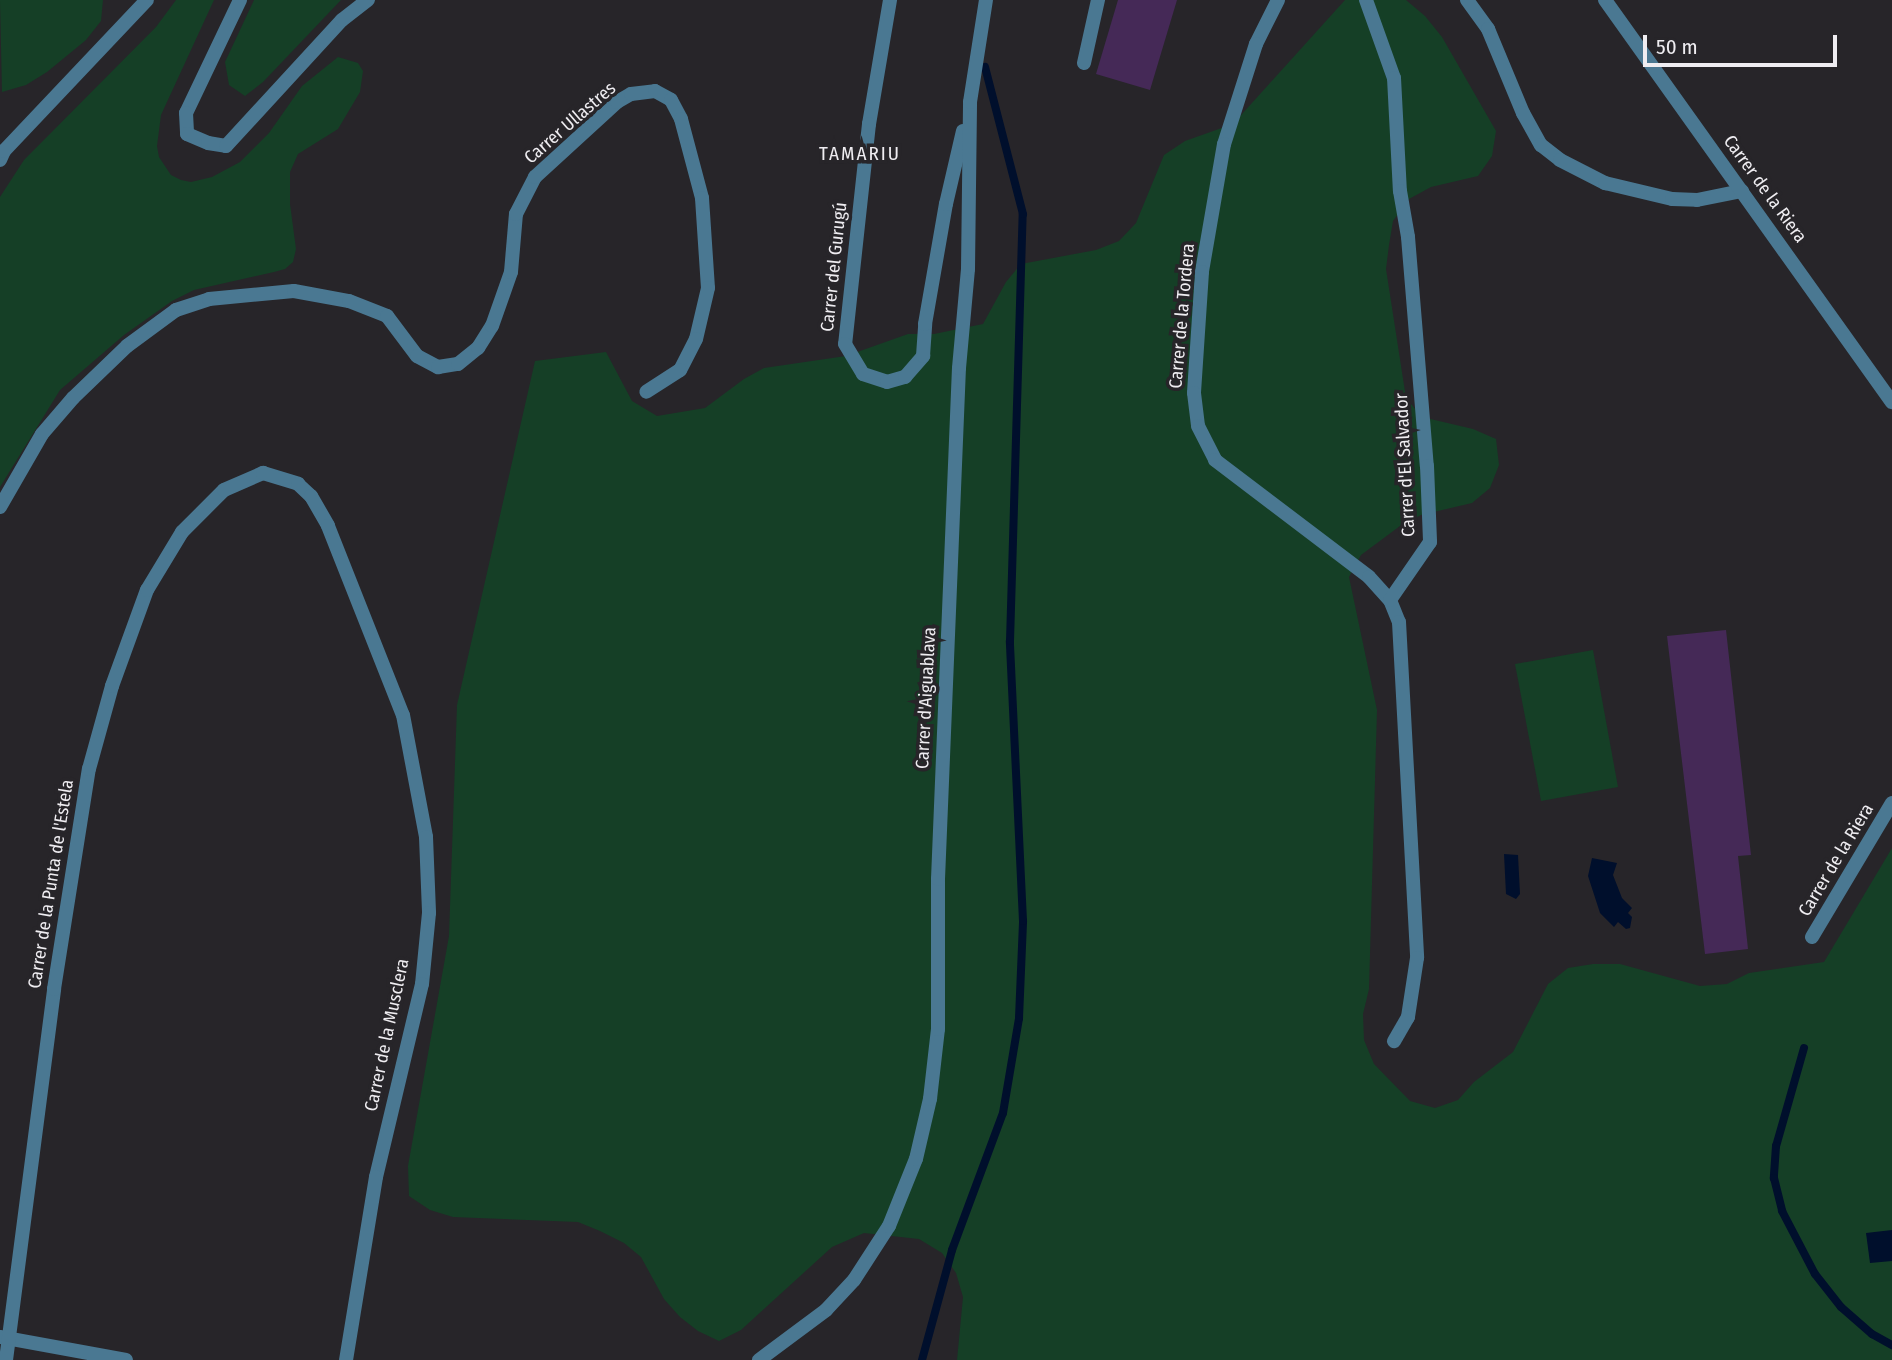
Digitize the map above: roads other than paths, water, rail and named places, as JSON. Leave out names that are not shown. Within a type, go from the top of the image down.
[{"type":"street","points":[[0,160],[4,151],[147,0]]},
{"type":"street","points":[[240,0],[186,113],[187,134],[208,143],[226,146],[341,20],[368,0]]},
{"type":"street","name":"Carrer del Gurugú","points":[[890,0],[869,124],[845,344],[863,374],[887,382],[905,377],[923,356],[925,324],[946,204],[970,102]]},
{"type":"street","name":"Carrer d'Aiguablava","points":[[760,1360],[826,1310],[854,1279],[889,1226],[916,1159],[930,1099],[938,1029],[938,867],[959,368],[968,269],[970,102],[986,0]]},
{"type":"street","points":[[1084,63],[1098,0]]},
{"type":"street","name":"Carrer de la Tordera","points":[[1278,0],[1256,44],[1224,145],[1202,272],[1194,393],[1198,426],[1216,460],[1369,577],[1390,600]]},
{"type":"street","name":"Carrer d'El Salvador","points":[[1366,0],[1394,78],[1401,191],[1408,237],[1427,466],[1430,542],[1390,600]]},
{"type":"street","points":[[1467,0],[1488,29],[1522,113],[1541,145],[1560,160],[1605,183],[1672,199],[1697,200],[1742,191]]},
{"type":"street","name":"Carrer de la Riera","points":[[1605,0],[1892,402]]},
{"type":"street","name":"Carrer Ullastres","points":[[0,507],[42,433],[73,398],[127,346],[176,310],[209,299],[294,291],[349,301],[387,316],[417,356],[438,367],[458,364],[478,348],[492,326],[510,272],[516,214],[535,177],[617,102],[631,94],[655,91],[671,100],[681,119],[702,198],[708,288],[696,339],[680,370],[646,392]]},
{"type":"street","name":"Carrer de la Punta de l'Estela","points":[[6,1360],[4,1338],[54,989],[89,769],[112,686],[147,590],[183,532],[224,490],[263,472]]},
{"type":"street","name":"Carrer de la Musclera","points":[[263,472],[298,484],[311,496],[328,526],[403,715],[426,837],[429,913],[422,984],[376,1177],[346,1360]]},
{"type":"street","points":[[1390,600],[1399,622],[1417,958],[1409,1017],[1394,1041]]},
{"type":"street","name":"Carrer de la Riera","points":[[1812,937],[1892,803]]},
{"type":"street","points":[[4,1338],[126,1360]]},
{"type":"street","name":"Carrer d'Aiguablava","points":[[769,1360],[778,1347]]},
{"type":"water","points":[[1504,854],[1518,855],[1520,894],[1516,899],[1506,894]]},
{"type":"water","points":[[1592,858],[1617,863],[1613,875],[1622,898],[1632,908],[1628,913],[1632,917],[1630,928],[1626,929],[1618,922],[1614,927],[1600,913],[1588,876]]},
{"type":"water","points":[[1892,1230],[1892,1261],[1870,1263],[1866,1233]]},
{"type":"waterway","points":[[922,1360],[952,1250],[1003,1113],[1019,1018],[1023,921],[1010,641],[1023,214],[985,67]]},
{"type":"waterway","points":[[1804,1048],[1776,1146],[1774,1178],[1782,1211],[1815,1274],[1841,1307],[1872,1334],[1892,1345]]},
{"type":"district","name":"TAMARIU","points":[[860,154]]}]
